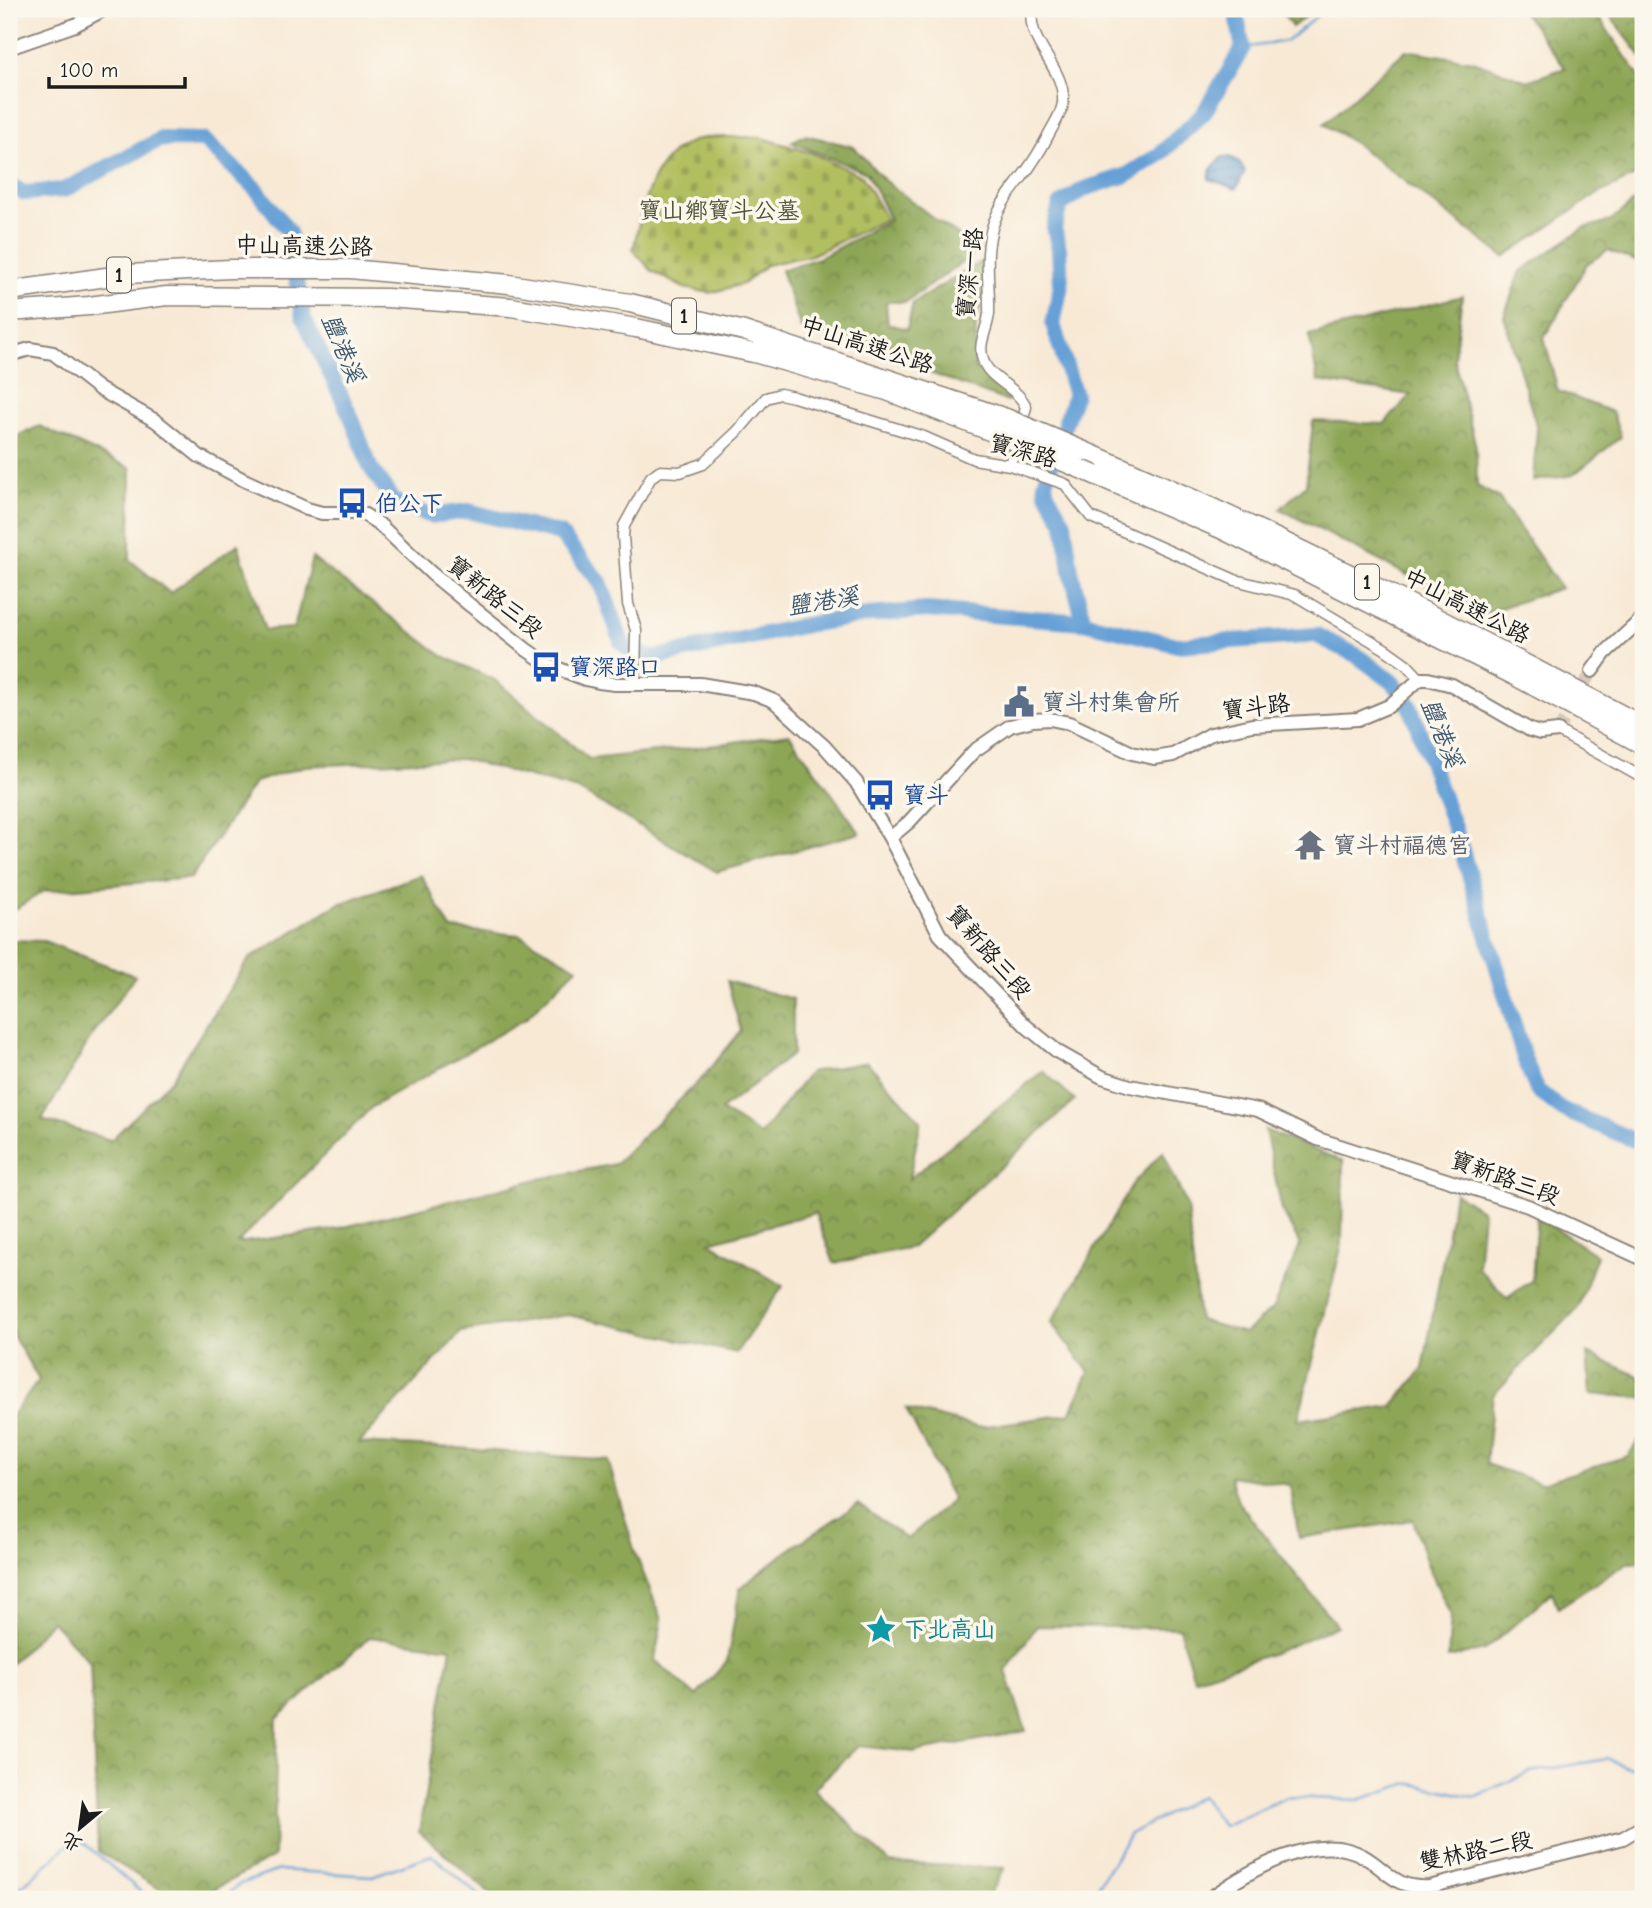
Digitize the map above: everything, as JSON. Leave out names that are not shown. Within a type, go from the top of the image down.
[{"type":"highway","name":"中山高速公路","points":[[9,291],[127,274],[230,269],[350,269],[509,284],[630,303],[744,331],[1006,418],[1183,493],[1285,540],[1439,618],[1643,726]]},
{"type":"highway","name":"中山高速公路","points":[[9,312],[167,296],[387,298],[511,307],[636,328],[758,354],[887,391],[1095,475],[1233,536],[1513,675],[1643,745]]},
{"type":"street","points":[[9,48],[75,25],[105,9]]},
{"type":"street","name":"寶深一路","points":[[1010,465],[1026,407],[1017,394],[988,369],[983,360],[982,339],[989,314],[988,247],[993,224],[1003,201],[1041,149],[1063,105],[1063,89],[1054,66],[1031,29],[1032,9]]},
{"type":"street","name":"寶新路三段","points":[[9,355],[30,349],[53,353],[99,389],[156,421],[199,456],[272,495],[314,511],[365,515],[379,524],[431,573],[538,659],[584,679],[615,684],[700,684],[754,693],[774,701],[808,730],[842,765],[867,798],[940,935],[1041,1040],[1102,1077],[1130,1086],[1258,1110],[1318,1139],[1528,1206],[1643,1259]]},
{"type":"street","name":"寶深路","points":[[635,684],[636,630],[628,604],[624,526],[652,477],[659,471],[680,472],[703,464],[766,398],[773,394],[806,400],[924,437],[974,459],[1010,465],[1065,484],[1091,517],[1235,580],[1294,595],[1385,649],[1406,664],[1420,679]]},
{"type":"street","points":[[1592,671],[1605,653],[1643,618]]},
{"type":"street","points":[[1420,679],[1440,680],[1452,685],[1530,730],[1540,733],[1558,731],[1643,778]]},
{"type":"street","name":"寶斗路","points":[[890,838],[902,830],[974,751],[1000,732],[1023,722],[1050,719],[1069,723],[1132,753],[1154,758],[1173,755],[1211,734],[1251,725],[1358,719],[1389,706],[1420,679]]},
{"type":"street","name":"雙林路二段","points":[[1209,1899],[1258,1868],[1303,1851],[1328,1847],[1347,1849],[1367,1859],[1389,1877],[1420,1887],[1623,1838],[1643,1826]]},
{"type":"green space","points":[[1280,9],[1315,9],[1292,27]]},
{"type":"green space","points":[[1524,9],[1593,9],[1643,82],[1643,172],[1594,196],[1504,257],[1357,145],[1324,124],[1406,50],[1473,61],[1527,81],[1565,68],[1523,12]]},
{"type":"green space","points":[[1605,9],[1643,9],[1643,59]]},
{"type":"green space","points":[[805,135],[854,147],[885,181],[980,250],[906,302],[886,302],[888,324],[907,329],[913,303],[981,262],[984,287],[976,324],[975,367],[1016,399],[1006,401],[841,340],[801,329],[781,270],[819,258],[890,220],[867,173],[791,142]]},
{"type":"green space","name":"寶山鄉寶斗公墓","points":[[759,137],[812,153],[862,176],[886,219],[812,255],[766,265],[743,284],[710,293],[684,288],[652,271],[633,250],[651,184],[669,156],[699,139]]},
{"type":"green space","points":[[1643,194],[1643,264],[1608,250],[1587,264],[1544,338],[1558,391],[1612,412],[1621,437],[1573,475],[1533,481],[1537,428],[1504,316],[1520,272],[1584,228],[1611,221]]},
{"type":"green space","points":[[1462,296],[1454,359],[1476,447],[1477,486],[1499,498],[1561,588],[1482,614],[1280,509],[1306,485],[1313,421],[1384,424],[1411,395],[1318,381],[1309,335]]},
{"type":"green space","points":[[39,426],[131,468],[130,560],[170,593],[238,544],[265,630],[294,628],[312,558],[443,656],[495,680],[589,759],[789,734],[860,833],[717,872],[578,790],[462,759],[305,766],[255,782],[191,878],[44,891],[9,913],[9,516],[12,500],[12,439]]},
{"type":"green space","points":[[421,875],[451,929],[520,935],[577,968],[525,1019],[372,1107],[237,1243],[332,1230],[534,1180],[615,1164],[703,1077],[741,1031],[727,981],[793,999],[793,1054],[721,1110],[760,1135],[810,1072],[867,1062],[921,1121],[909,1179],[1043,1071],[1075,1100],[912,1247],[834,1263],[815,1213],[710,1242],[783,1286],[736,1353],[568,1315],[461,1332],[359,1443],[608,1460],[635,1553],[662,1619],[655,1660],[696,1696],[727,1661],[740,1588],[787,1551],[858,1504],[907,1539],[953,1500],[906,1409],[978,1427],[1070,1414],[1089,1372],[1051,1323],[1134,1182],[1163,1152],[1187,1206],[1199,1320],[1245,1333],[1273,1308],[1300,1245],[1282,1210],[1265,1130],[1343,1161],[1342,1244],[1298,1420],[1392,1406],[1423,1369],[1455,1193],[1483,1211],[1478,1268],[1507,1298],[1532,1280],[1537,1216],[1597,1256],[1578,1308],[1493,1395],[1486,1464],[1541,1483],[1628,1456],[1643,1434],[1643,1562],[1627,1563],[1558,1608],[1552,1592],[1485,1650],[1448,1658],[1451,1616],[1427,1564],[1413,1520],[1299,1538],[1290,1485],[1230,1476],[1238,1502],[1337,1626],[1271,1654],[1194,1679],[1179,1628],[1037,1626],[1006,1671],[1026,1731],[915,1752],[858,1746],[814,1789],[890,1863],[1005,1868],[986,1899],[496,1899],[419,1831],[451,1648],[370,1637],[277,1719],[274,1857],[196,1899],[175,1899],[98,1851],[90,1663],[52,1621],[9,1666],[9,1419],[39,1380],[9,1329],[9,940],[44,941],[135,976],[90,1039],[42,1120],[111,1140],[171,1080],[249,959],[336,905]]},
{"type":"green space","points":[[1587,1353],[1643,1378],[1643,1398],[1590,1394]]},
{"type":"water","points":[[1222,157],[1236,160],[1245,172],[1236,189],[1209,179],[1211,169]]},
{"type":"waterway","points":[[1084,622],[1071,571],[1064,523],[1046,491],[1045,482],[1075,395],[1053,324],[1061,285],[1059,249],[1054,228],[1060,205],[1084,189],[1127,175],[1159,155],[1203,114],[1243,48],[1235,9]]},
{"type":"waterway","points":[[1243,48],[1287,41],[1325,9]]},
{"type":"waterway","name":"鹽港溪","points":[[9,184],[24,193],[64,190],[161,139],[204,140],[257,190],[289,232],[303,317],[352,419],[370,467],[394,501],[431,516],[468,511],[560,534],[600,582],[622,643],[631,651],[653,658],[811,624],[926,610],[1084,622],[1177,645],[1316,635],[1356,655],[1394,683],[1410,706],[1460,844],[1524,1058],[1537,1090],[1563,1110],[1643,1144]]},
{"type":"waterway","points":[[1090,1899],[1130,1834],[1201,1796],[1223,1826],[1287,1797],[1358,1800],[1409,1783],[1474,1797],[1530,1772],[1606,1759],[1629,1768],[1643,1767]]},
{"type":"waterway","points":[[9,1898],[77,1837],[149,1899]]},
{"type":"waterway","points":[[221,1899],[240,1884],[279,1870],[372,1876],[432,1855],[483,1899]]},
{"type":"tunnel","points":[[1558,731],[1592,671]]},
{"type":"place","name":"伯公下","points":[[352,503]]},
{"type":"place","name":"寶深路口","points":[[546,667]]},
{"type":"place","name":"寶斗村集會所","points":[[1019,702]]},
{"type":"place","name":"寶斗","points":[[880,795]]},
{"type":"place","name":"寶斗村福德宮","points":[[1310,845]]},
{"type":"place","name":"下北高山","points":[[881,1629]]}]
